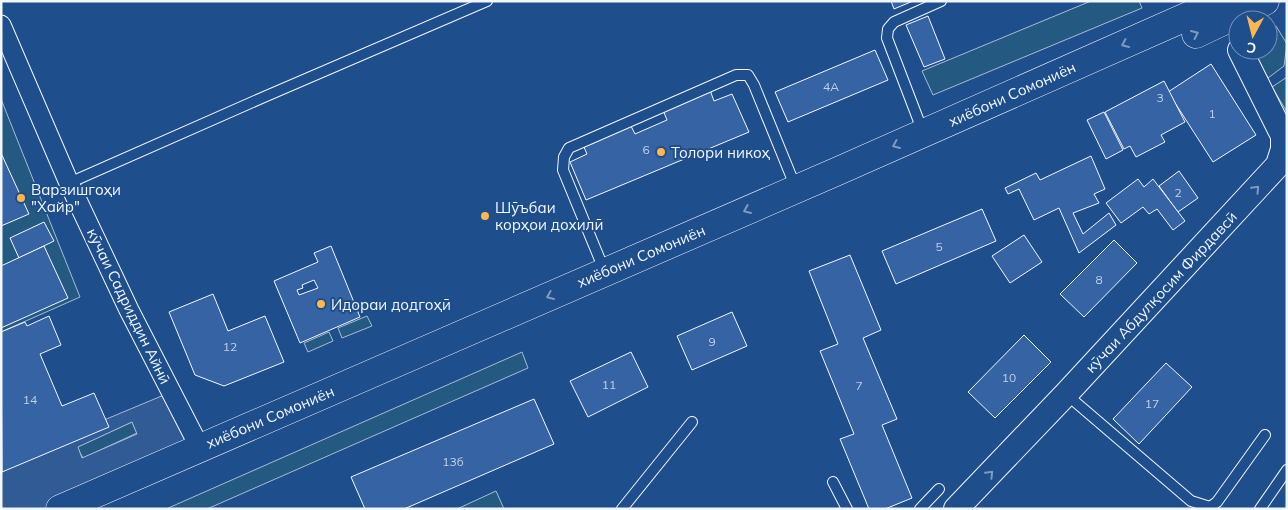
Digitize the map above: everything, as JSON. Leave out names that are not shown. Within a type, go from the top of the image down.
[{"type":"highway","name":"хиёбони Сомониён","points":[[60,509],[924,133],[1220,7],[1265,1]]},
{"type":"highway","name":"хиёбони Сомониён","points":[[108,509],[1220,7]]},
{"type":"street","name":"кӯчаи Абдулқосим Фирдавсӣ","points":[[1220,7],[1228,24]]},
{"type":"street","name":"кӯчаи Садриддин Айнӣ","points":[[1,25],[68,183],[129,310],[200,448]]},
{"type":"street","name":"кӯчаи Абдулқосим Фирдавсӣ","points":[[956,509],[1066,394],[1278,165],[1283,150],[1283,136],[1245,60]]},
{"type":"lane","points":[[68,183],[264,96],[487,1]]},
{"type":"lane","points":[[924,133],[887,38],[888,29],[894,22],[941,1]]},
{"type":"lane","points":[[605,272],[563,170],[564,157],[569,148],[736,74],[748,75],[754,85],[796,189]]},
{"type":"lane","points":[[1066,394],[1191,501],[1210,507],[1217,502],[1265,436]]},
{"type":"lane","points":[[622,509],[692,422]]},
{"type":"lane","points":[[1260,509],[1287,470]]},
{"type":"lane","points":[[833,482],[848,509]]},
{"type":"lane","points":[[920,509],[939,489]]},
{"type":"shaded area","points":[[1091,1],[1139,1],[1142,8],[933,95],[922,71]]},
{"type":"shaded area","points":[[1278,29],[1287,44],[1284,66],[1268,78],[1258,60],[1278,60]]},
{"type":"shaded area","points":[[1287,77],[1287,112],[1272,87]]},
{"type":"shaded area","name":"Варзишгоҳи \"Хайр\"","points":[[1,99],[80,297],[1,332]]},
{"type":"shaded area","points":[[367,316],[372,326],[342,338],[338,328]]},
{"type":"shaded area","points":[[329,332],[333,341],[308,352],[304,343]]},
{"type":"shaded area","points":[[522,352],[528,368],[207,509],[166,509]]},
{"type":"shaded area","points":[[164,395],[191,450],[56,509],[1,509],[1,463]],"holes":[[[132,422],[137,434],[82,458],[78,447]]]},
{"type":"shaded area","points":[[132,422],[137,433],[83,458],[77,447]]},
{"type":"shaded area","points":[[496,491],[504,509],[457,509]]},
{"type":"building","points":[[891,1],[913,1],[894,9]]},
{"type":"building","points":[[928,16],[945,59],[924,67],[906,25]]},
{"type":"building","points":[[875,50],[888,80],[788,122],[775,92]]},
{"type":"building","points":[[1211,64],[1256,135],[1213,162],[1168,92]]},
{"type":"building","points":[[1164,81],[1185,122],[1161,135],[1165,142],[1136,157],[1130,146],[1124,149],[1105,112]]},
{"type":"building","points":[[710,90],[714,101],[732,94],[749,132],[586,200],[570,162],[587,154],[583,145],[630,124],[635,134],[667,120],[663,110]]},
{"type":"building","points":[[1104,112],[1123,150],[1106,159],[1087,120]]},
{"type":"building","points":[[1,153],[29,214],[1,226]]},
{"type":"building","points":[[1091,156],[1105,189],[1094,194],[1099,203],[1073,213],[1083,234],[1109,213],[1116,225],[1079,253],[1059,208],[1034,220],[1019,189],[1008,194],[1005,188],[1036,173],[1040,180]]},
{"type":"building","points":[[1179,171],[1198,198],[1178,212],[1159,186]]},
{"type":"building","points":[[1138,179],[1144,187],[1153,179],[1185,221],[1173,230],[1157,209],[1149,214],[1143,207],[1121,223],[1106,203]]},
{"type":"building","points":[[982,209],[996,241],[896,284],[882,251]]},
{"type":"building","points":[[44,222],[54,241],[19,258],[10,238]]},
{"type":"building","points":[[1024,235],[1042,262],[1010,283],[992,256]]},
{"type":"building","points":[[1114,240],[1137,263],[1084,317],[1060,294]]},
{"type":"building","points":[[44,246],[68,298],[1,328],[1,266]]},
{"type":"building","points":[[331,246],[360,317],[300,343],[274,281],[318,262],[314,253]],"holes":[[[314,280],[318,288],[299,295],[297,290],[303,288],[302,285]]]},
{"type":"building","points":[[850,255],[881,330],[863,338],[897,419],[882,425],[912,498],[885,509],[869,509],[840,439],[854,434],[820,351],[838,344],[809,271]]},
{"type":"building","points":[[213,294],[228,331],[265,316],[284,362],[224,386],[195,375],[169,312]]},
{"type":"building","points":[[732,312],[747,346],[692,370],[677,336]]},
{"type":"building","points":[[49,316],[61,345],[40,354],[62,406],[94,393],[109,427],[2,472],[1,332],[25,322],[27,326]]},
{"type":"building","points":[[1024,335],[1051,362],[995,418],[968,392]]},
{"type":"building","points":[[631,352],[648,387],[588,417],[570,381]]},
{"type":"building","points":[[1166,363],[1192,387],[1139,444],[1113,419]]},
{"type":"building","points":[[534,399],[554,444],[404,509],[365,509],[351,477]]},
{"type":"place","name":"Толори никоҳ","points":[[661,152]]},
{"type":"place","name":"Варзишгоҳи \"Хайр\"","points":[[21,198]]},
{"type":"place","name":"Шӯъбаи корҳои дохилӣ","points":[[485,216]]},
{"type":"place","name":"Идораи додгоҳӣ","points":[[321,304]]}]
